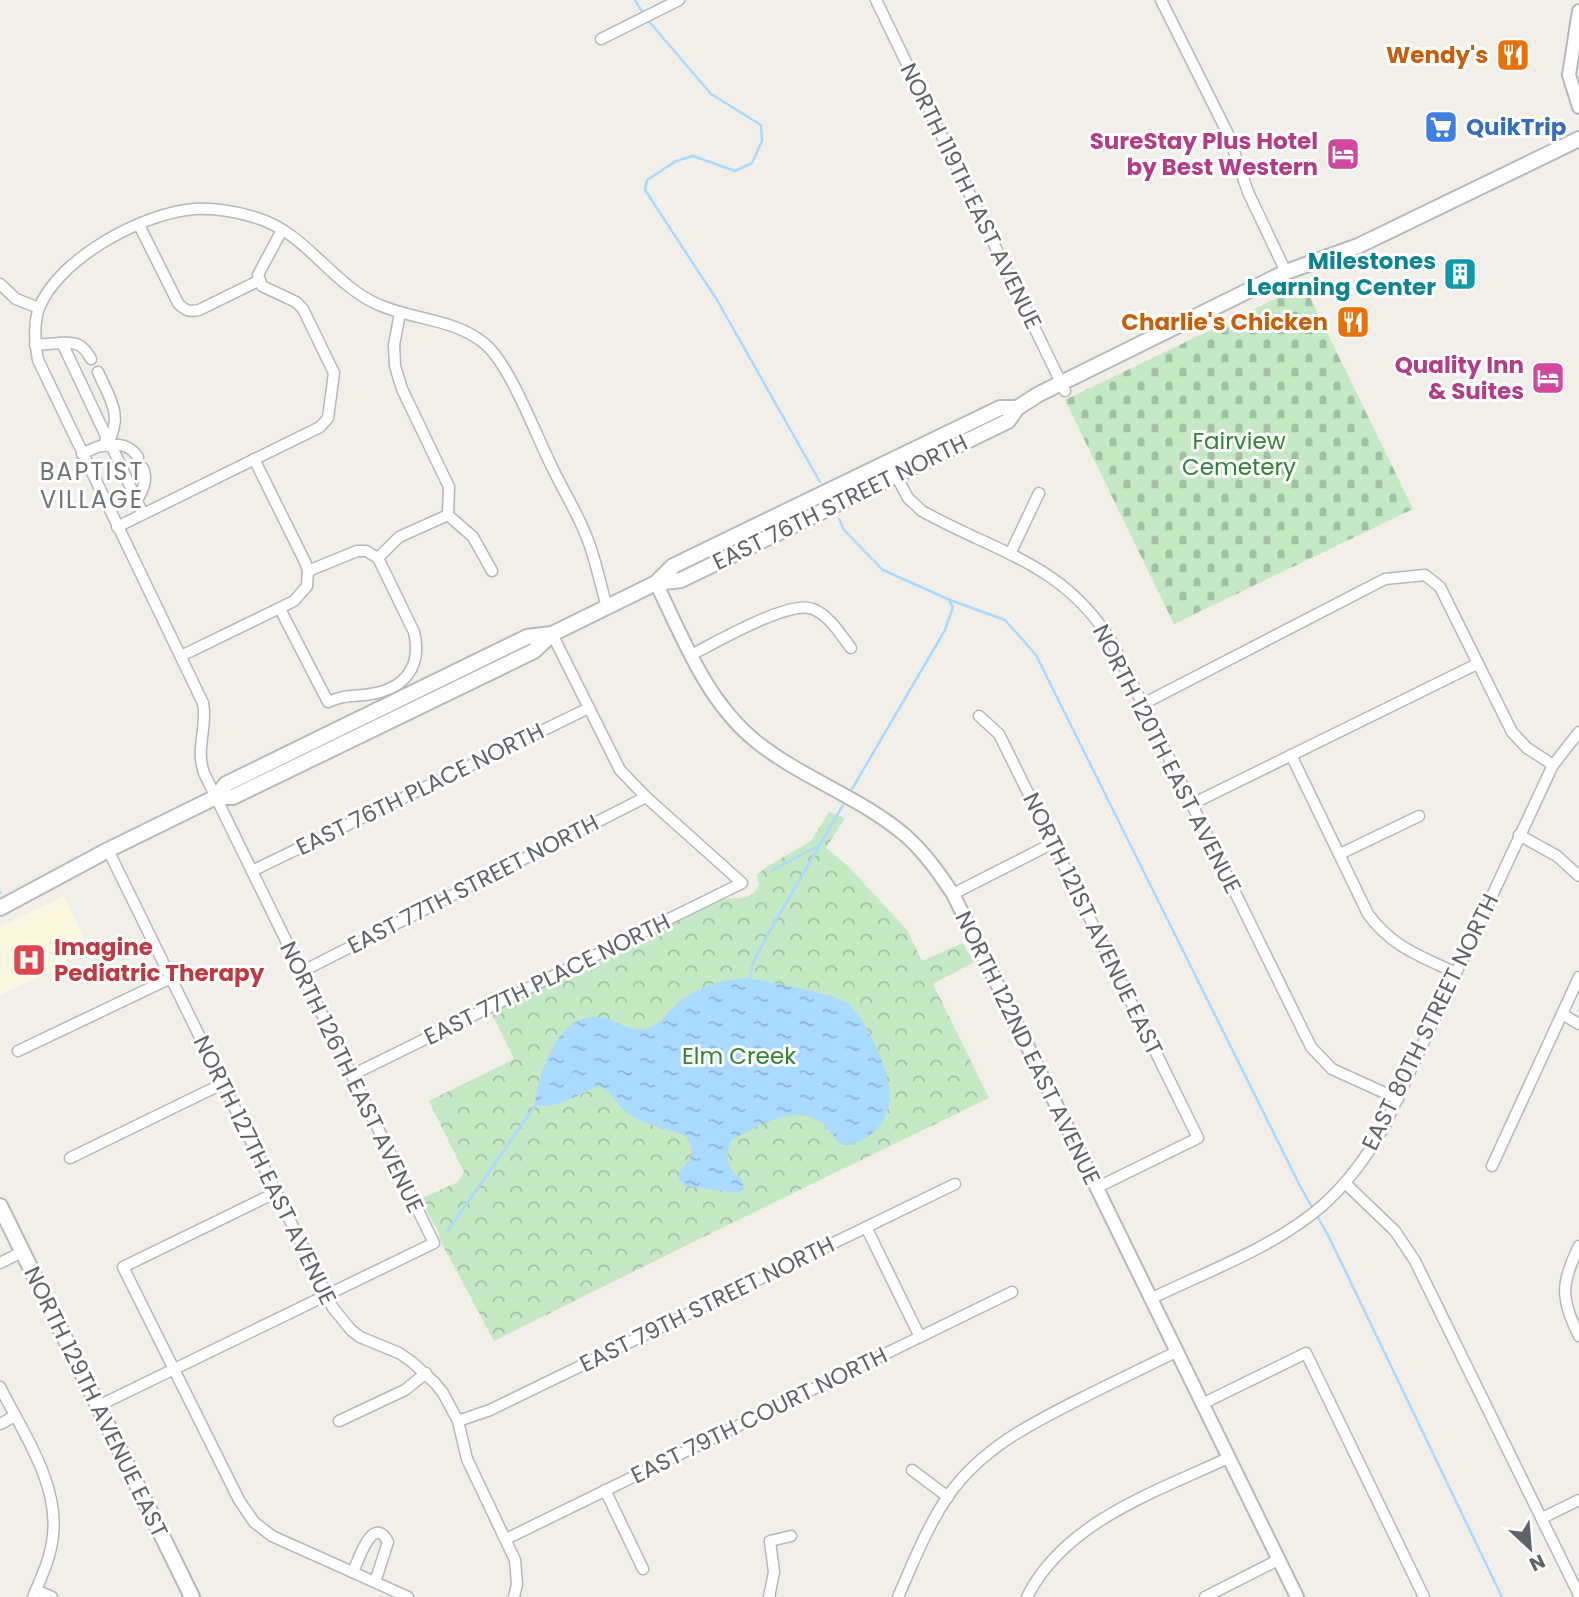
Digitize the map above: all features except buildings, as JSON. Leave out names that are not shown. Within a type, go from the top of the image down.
[{"type":"main road","name":"EAST 76TH STREET NORTH","points":[[0,908],[108,850],[216,797],[226,784],[527,637],[552,634],[656,583],[673,566],[889,461],[1000,408],[1017,408],[1063,387],[1286,272],[1358,246],[1579,139]]},
{"type":"main road","name":"EAST 76TH STREET NORTH","points":[[656,583],[681,580],[1008,421],[1017,408]]},
{"type":"main road","name":"NORTH 129TH AVENUE EAST","points":[[0,1206],[192,1597]]},
{"type":"street","points":[[601,39],[679,0]]},
{"type":"street","name":"NORTH 119TH EAST AVENUE","points":[[876,0],[1063,387]]},
{"type":"street","points":[[1161,0],[1228,134],[1248,192],[1286,272]]},
{"type":"street","points":[[1579,11],[1569,75],[1579,107]]},
{"type":"street","points":[[216,797],[201,764],[200,743],[205,713],[203,703],[44,375],[35,345],[39,308],[61,274],[99,246],[139,225],[177,211],[218,210],[259,218],[282,230],[315,254],[358,293],[373,302],[400,313],[466,331],[486,345],[500,363],[590,544],[607,607]]},
{"type":"street","points":[[139,225],[183,309],[191,312],[199,310],[260,280]]},
{"type":"street","points":[[117,527],[324,424],[328,418],[334,373],[303,309],[296,302],[262,286],[258,275],[282,230]]},
{"type":"street","points":[[0,284],[16,299],[39,308]]},
{"type":"street","points":[[400,313],[394,345],[395,366],[402,389],[449,487],[448,515]]},
{"type":"street","points":[[60,343],[106,436],[106,444]]},
{"type":"street","points":[[35,345],[79,344],[85,347],[91,359]]},
{"type":"street","points":[[98,372],[116,414],[114,432],[106,444]]},
{"type":"street","points":[[106,444],[112,447],[143,514]]},
{"type":"street","points":[[82,454],[106,444],[122,444],[134,451],[138,457]]},
{"type":"street","points":[[181,656],[281,609],[301,595],[307,586],[306,564],[254,458]]},
{"type":"street","name":"NORTH 120TH EAST AVENUE","points":[[889,461],[908,498],[922,511],[1058,581],[1094,614],[1113,643],[1311,1047],[1332,1069],[1398,1099]]},
{"type":"street","points":[[137,500],[143,491],[146,475],[143,468]]},
{"type":"street","points":[[1010,554],[1039,493]]},
{"type":"street","points":[[378,558],[399,537],[448,515]]},
{"type":"street","points":[[448,515],[473,537],[492,571]]},
{"type":"street","points":[[281,609],[328,702],[346,695],[370,694],[398,683],[409,674],[416,657],[414,632],[378,558],[366,551],[357,551],[308,571]]},
{"type":"street","points":[[1143,704],[1385,579],[1425,575],[1440,587],[1512,732],[1527,747],[1553,765]]},
{"type":"street","name":"NORTH 122ND EAST AVENUE","points":[[656,583],[691,655],[722,707],[757,742],[884,819],[925,854],[953,894],[1297,1597]]},
{"type":"street","points":[[691,655],[781,611],[805,607],[827,618],[851,648]]},
{"type":"street","points":[[552,634],[620,770],[646,797]]},
{"type":"street","points":[[1192,804],[1477,663]]},
{"type":"street","name":"EAST 76TH PLACE NORTH","points":[[252,870],[589,708]]},
{"type":"street","name":"NORTH 121ST AVENUE EAST","points":[[979,716],[999,734],[1198,1138],[1096,1188]]},
{"type":"street","name":"EAST 80TH STREET NORTH","points":[[1150,1299],[1270,1241],[1322,1205],[1345,1183],[1372,1148],[1398,1099],[1553,765],[1579,732]]},
{"type":"street","points":[[1291,755],[1368,914],[1385,935],[1402,948],[1456,973]]},
{"type":"street","name":"NORTH 126TH EAST AVENUE","points":[[216,797],[433,1243],[326,1296]]},
{"type":"street","name":"EAST 77TH PLACE NORTH","points":[[352,1075],[742,883],[646,797]]},
{"type":"street","name":"EAST 77TH STREET NORTH","points":[[301,972],[646,797]]},
{"type":"street","points":[[1340,854],[1419,816]]},
{"type":"street","points":[[1519,835],[1557,856],[1579,876]]},
{"type":"street","points":[[953,894],[1053,843]]},
{"type":"street","name":"NORTH 127TH EAST AVENUE","points":[[108,850],[326,1296],[351,1330],[360,1337],[399,1353],[426,1373],[443,1394],[458,1422],[467,1459],[515,1560],[517,1584],[514,1597]]},
{"type":"street","points":[[1492,1166],[1579,977]]},
{"type":"street","points":[[18,1051],[171,978]]},
{"type":"street","points":[[1562,1014],[1579,1024]]},
{"type":"street","points":[[71,1158],[222,1084]]},
{"type":"street","points":[[1345,1183],[1395,1231],[1415,1261],[1579,1595]]},
{"type":"street","name":"EAST 79TH STREET NORTH","points":[[458,1422],[490,1410],[956,1184]]},
{"type":"street","points":[[275,1194],[123,1266],[247,1513],[263,1530],[286,1543],[408,1597]]},
{"type":"street","points":[[866,1227],[920,1337]]},
{"type":"street","points":[[1579,1246],[1567,1273],[1564,1292],[1566,1308],[1579,1336]]},
{"type":"street","points":[[0,1263],[22,1252]]},
{"type":"street","name":"EAST 79TH COURT NORTH","points":[[506,1539],[1012,1292]]},
{"type":"street","points":[[98,1406],[326,1296]]},
{"type":"street","points":[[898,1597],[920,1546],[947,1497],[980,1460],[1017,1431],[1176,1352]]},
{"type":"street","points":[[1202,1404],[1306,1353],[1424,1597]]},
{"type":"street","points":[[339,1421],[405,1390],[426,1373]]},
{"type":"street","points":[[0,1387],[44,1475],[53,1514],[54,1532],[50,1552],[34,1594],[52,1597]]},
{"type":"street","points":[[0,1424],[15,1416]]},
{"type":"street","points":[[1027,1597],[1052,1559],[1084,1531],[1115,1512],[1228,1458]]},
{"type":"street","points":[[912,1470],[947,1497]]},
{"type":"street","points":[[605,1490],[643,1569]]},
{"type":"street","points":[[1542,1518],[1579,1500]]},
{"type":"street","points":[[353,1573],[367,1540],[373,1534],[380,1533],[388,1542],[375,1582]]},
{"type":"street","points":[[769,1597],[774,1572],[770,1541],[791,1536]]},
{"type":"street","points":[[1205,1597],[1278,1560]]},
{"type":"shaded area","points":[[64,896],[90,952],[0,995],[0,927]]},
{"type":"green space","name":"Fairview Cemetery","points":[[1304,285],[1413,509],[1174,624],[1065,400]]},
{"type":"green space","name":"Elm Creek","points":[[829,812],[845,818],[826,848],[849,867],[907,930],[922,961],[963,943],[974,962],[933,984],[989,1098],[494,1341],[420,1199],[458,1182],[464,1172],[429,1101],[514,1059],[491,1012],[721,900],[753,894],[759,884],[757,875],[811,841]]},
{"type":"water","points":[[747,978],[840,999],[855,1010],[878,1052],[889,1089],[887,1113],[871,1134],[858,1142],[842,1145],[822,1123],[808,1116],[785,1116],[763,1124],[731,1140],[728,1152],[730,1167],[742,1179],[744,1189],[738,1193],[685,1186],[679,1180],[679,1172],[692,1156],[686,1136],[633,1117],[600,1086],[558,1103],[541,1106],[535,1104],[546,1062],[561,1035],[572,1025],[584,1018],[598,1017],[643,1030],[661,1020],[693,992],[720,982]]},
{"type":"waterway","points":[[635,0],[643,13]]},
{"type":"waterway","points":[[647,19],[711,94],[761,125],[762,141],[752,163],[735,171],[693,156],[676,161],[647,180],[645,190],[717,300],[820,482]]},
{"type":"waterway","points":[[839,519],[844,530],[883,570],[950,600],[1005,620],[1036,655],[1300,1186],[1329,1237],[1502,1597]]},
{"type":"waterway","points":[[852,789],[945,630],[953,607],[950,602]]},
{"type":"waterway","points":[[749,981],[753,963],[767,936],[843,805]]},
{"type":"waterway","points":[[771,871],[818,846]]},
{"type":"waterway","points":[[447,1232],[537,1103]]},
{"type":"place","name":"Wendy's","points":[[1513,55]]},
{"type":"place","name":"QuikTrip","points":[[1441,127]]},
{"type":"place","name":"SureStay Plus Hotel by Best Western","points":[[1343,154]]},
{"type":"place","name":"Milestones Learning Center","points":[[1460,274]]},
{"type":"place","name":"Charlie's Chicken","points":[[1353,322]]},
{"type":"place","name":"Quality Inn & Suites","points":[[1548,378]]},
{"type":"place","name":"Imagine Pediatric Therapy","points":[[29,960]]},
{"type":"district","name":"BAPTIST VILLAGE","points":[[92,486]]}]
